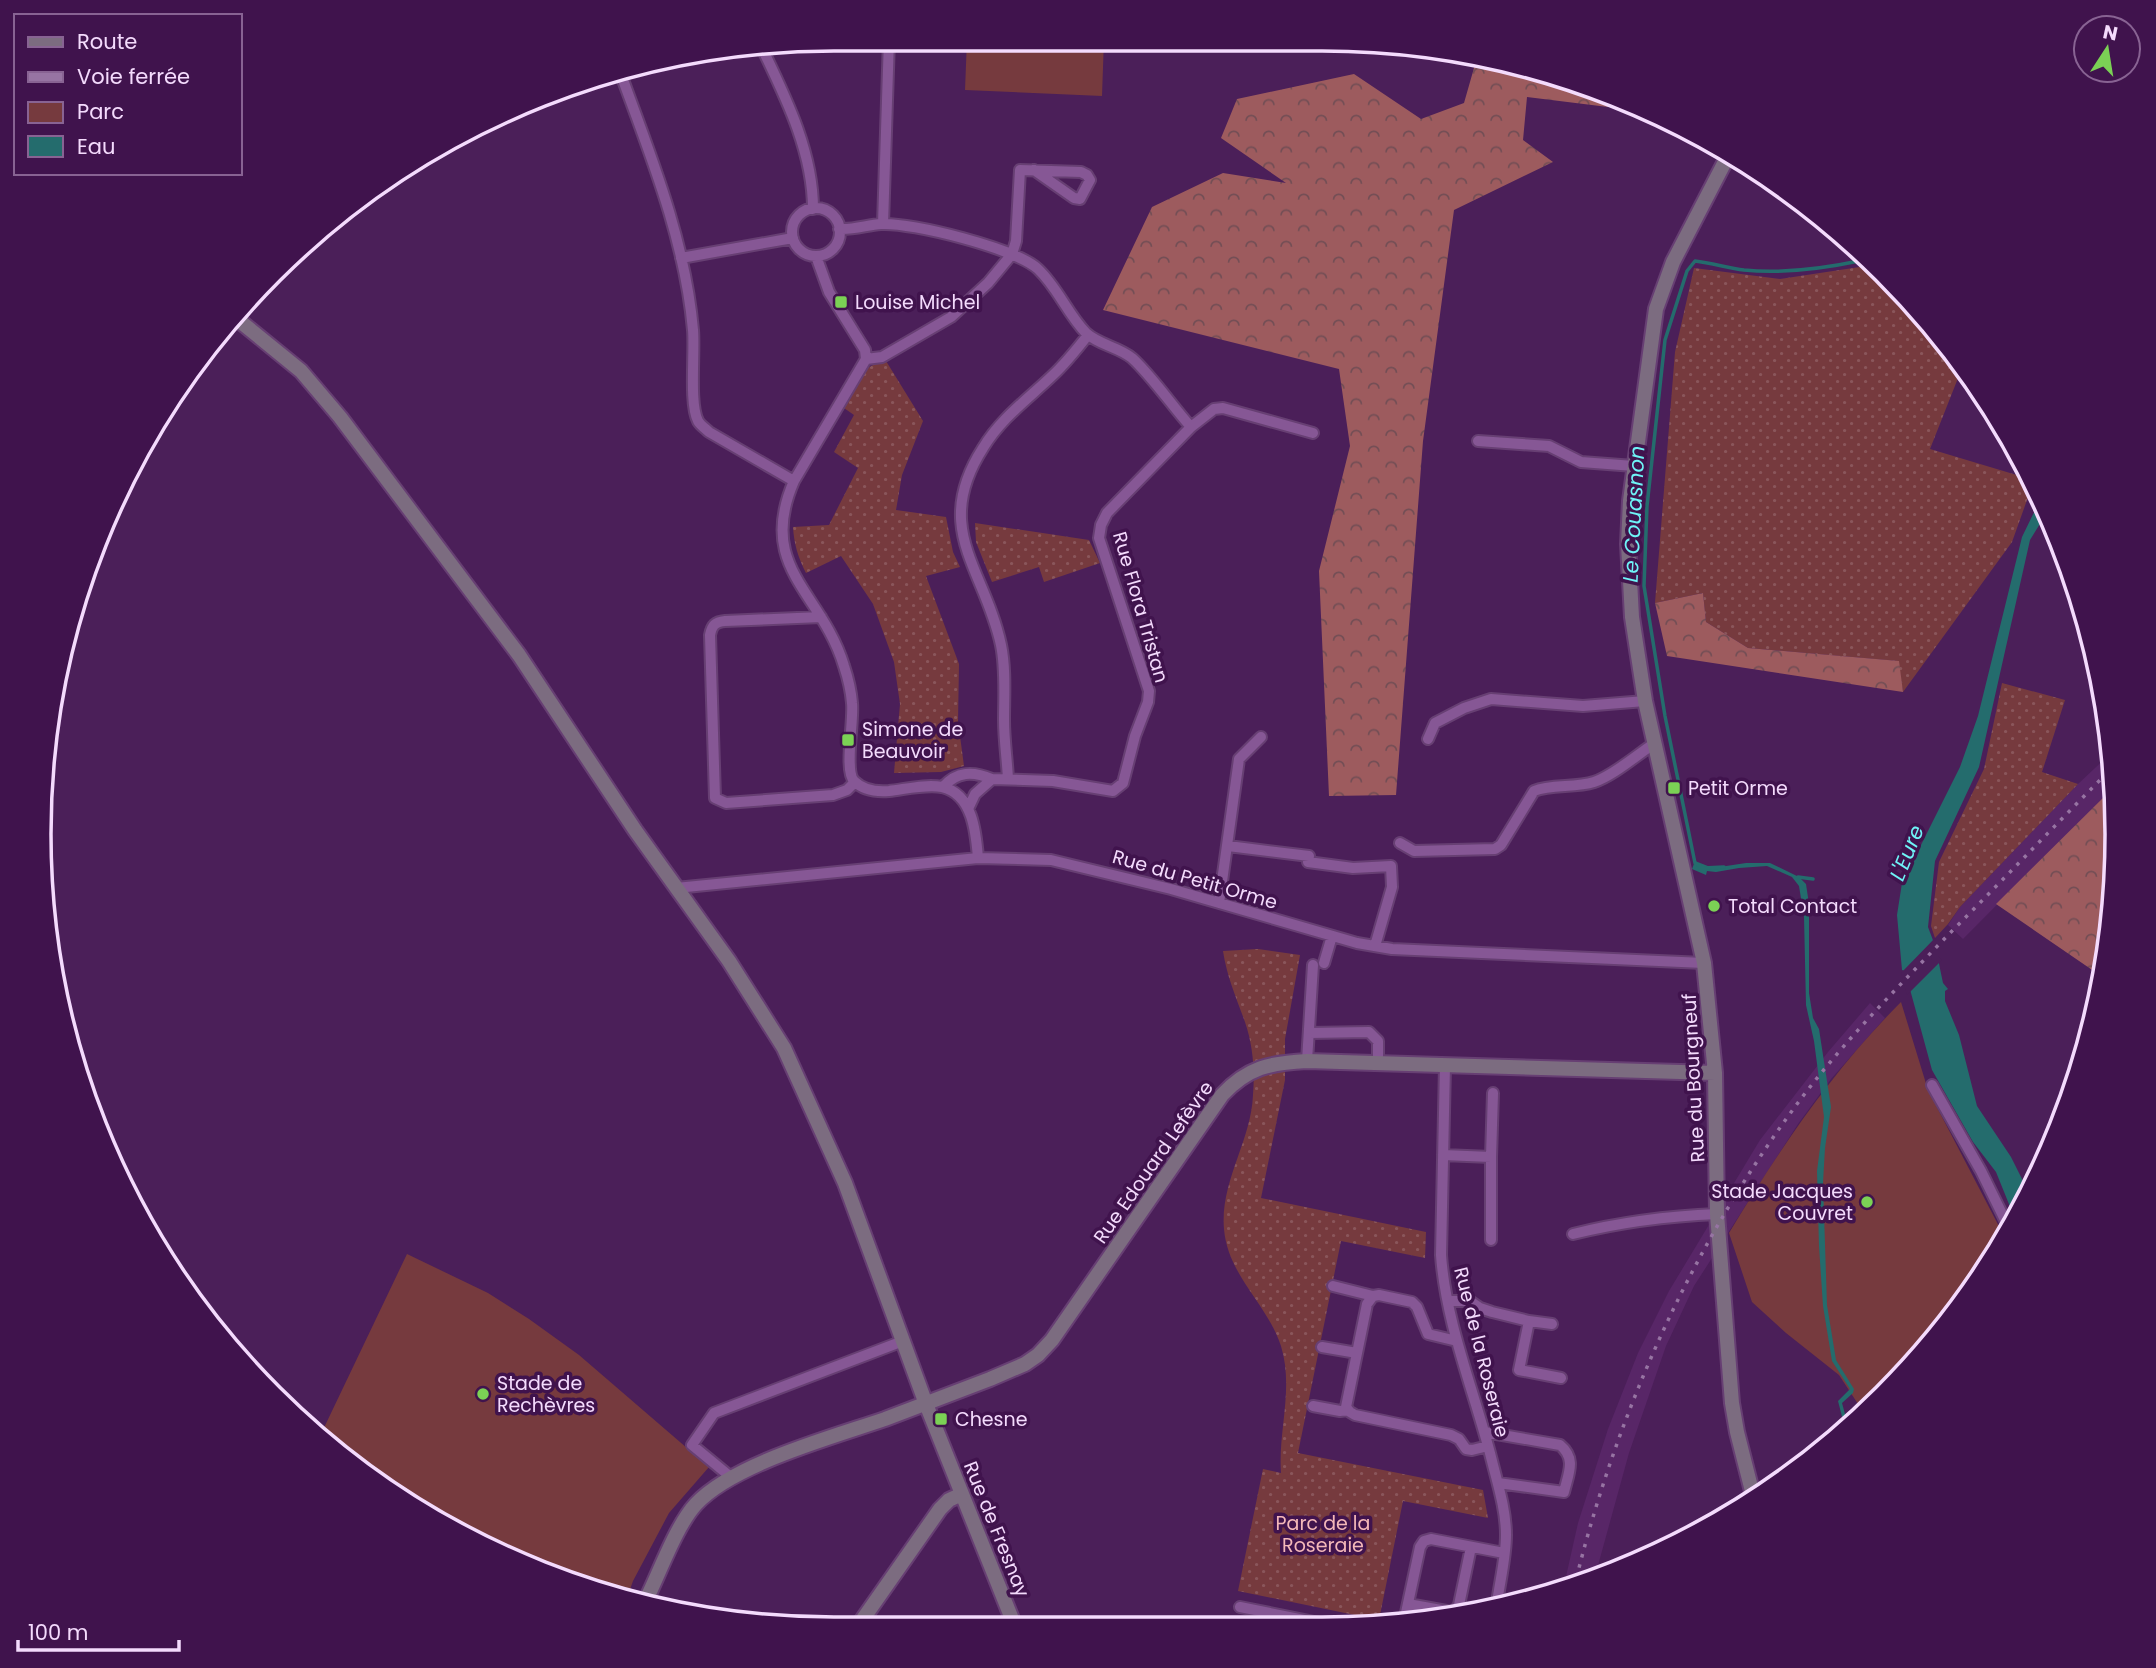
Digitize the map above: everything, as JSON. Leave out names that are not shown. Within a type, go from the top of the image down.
[{"type":"street","points":[[883,223],[889,51]]},
{"type":"street","points":[[765,54],[796,122],[813,190],[813,209]]},
{"type":"street","points":[[623,79],[670,208],[693,330],[694,408],[698,421],[709,432],[794,481]]},
{"type":"street","name":"Rue du Bourgneuf","points":[[1725,163],[1674,262],[1656,309],[1634,466],[1629,544],[1632,617],[1645,701],[1704,963],[1715,1073],[1717,1214],[1732,1403],[1751,1489]]},
{"type":"street","points":[[866,359],[882,357],[951,317],[988,282],[1012,254],[1016,241],[1020,170],[1034,170],[1081,172],[1090,180],[1080,199],[1074,198],[1034,170]]},
{"type":"street","points":[[813,209],[833,216],[839,229],[836,245],[824,255],[816,256],[802,251],[793,238],[794,222],[806,211],[813,209]]},
{"type":"street","points":[[839,229],[851,230],[883,223],[932,230],[1012,254],[1036,267],[1056,288],[1072,317],[1088,335],[1131,357],[1191,427]]},
{"type":"street","points":[[681,258],[793,238]]},
{"type":"street","points":[[816,256],[829,292],[865,350],[866,359],[794,481],[782,519],[783,550],[795,577],[821,617],[839,651],[853,718],[849,772],[855,782],[847,790],[833,795],[726,803],[715,798],[709,635],[711,628],[717,622],[725,621],[821,617]]},
{"type":"street","name":"Rue de Fresnay","points":[[241,322],[301,371],[340,416],[519,655],[676,888],[729,961],[784,1048],[845,1183],[926,1404],[1011,1617]]},
{"type":"street","points":[[1008,779],[1002,647],[963,543],[960,525],[963,498],[973,467],[993,432],[1054,374],[1088,335]]},
{"type":"street","name":"Rue Flora Tristan","points":[[855,782],[876,792],[943,787],[952,778],[966,773],[992,779],[1054,781],[1114,791],[1123,783],[1149,691],[1099,538],[1107,513],[1191,427],[1213,409],[1223,408],[1313,433]]},
{"type":"street","points":[[1478,441],[1549,446],[1581,462],[1634,466]]},
{"type":"street","points":[[1428,739],[1435,723],[1464,708],[1491,699],[1583,706],[1645,701]]},
{"type":"street","points":[[1219,903],[1239,760],[1261,737]]},
{"type":"street","points":[[1400,843],[1414,851],[1495,849],[1501,845],[1534,791],[1594,782],[1655,743]]},
{"type":"street","points":[[968,809],[975,794],[992,779]]},
{"type":"street","points":[[943,787],[957,795],[968,809],[978,858]]},
{"type":"street","points":[[1227,846],[1309,856],[1308,862],[1353,868],[1391,866],[1392,887],[1375,946]]},
{"type":"street","name":"Rue du Petit Orme","points":[[676,888],[978,858],[1051,860],[1219,903],[1332,936],[1392,949],[1704,963]]},
{"type":"street","points":[[1307,1061],[1319,964],[1332,936]]},
{"type":"street","points":[[1309,1033],[1369,1032],[1378,1041],[1378,1063]]},
{"type":"street","name":"Rue Edouard Lefèvre","points":[[648,1595],[684,1521],[696,1504],[732,1478],[786,1453],[1012,1371],[1038,1355],[1059,1331],[1214,1106],[1232,1084],[1248,1072],[1282,1062],[1307,1061],[1715,1073]]},
{"type":"street","name":"Rue de la Roseraie","points":[[1445,1065],[1441,1255],[1443,1281],[1457,1341],[1485,1432],[1504,1515],[1504,1553],[1498,1597]]},
{"type":"street","points":[[1932,1085],[1981,1171],[2004,1218]]},
{"type":"street","points":[[1491,1240],[1490,1157],[1493,1093]]},
{"type":"street","points":[[1443,1155],[1490,1157]]},
{"type":"street","points":[[1573,1234],[1605,1226],[1672,1216],[1717,1214]]},
{"type":"street","points":[[1333,1286],[1412,1302],[1417,1307],[1428,1334],[1457,1341]]},
{"type":"street","points":[[1348,1410],[1347,1401],[1367,1304],[1373,1296]]},
{"type":"street","points":[[1448,1301],[1470,1301],[1492,1312],[1552,1324]]},
{"type":"street","points":[[1529,1321],[1519,1370],[1560,1378]]},
{"type":"street","points":[[732,1478],[692,1444],[714,1413],[903,1341]]},
{"type":"street","points":[[1322,1347],[1357,1353]]},
{"type":"street","points":[[1313,1405],[1340,1411],[1348,1410],[1355,1415],[1451,1435],[1472,1450],[1488,1446]]},
{"type":"street","points":[[1485,1432],[1560,1445],[1571,1458],[1564,1492],[1497,1483]]},
{"type":"street","points":[[864,1617],[940,1509],[949,1500],[962,1494]]},
{"type":"street","points":[[1406,1613],[1420,1547],[1424,1541],[1431,1539],[1504,1553]]},
{"type":"street","points":[[1459,1605],[1471,1547]]},
{"type":"street","points":[[1408,1604],[1436,1609]]},
{"type":"street","points":[[1240,1607],[1290,1617]]},
{"type":"shaded area","points":[[2102,762],[2104,797],[1963,939],[1948,925],[1960,907]]},
{"type":"shaded area","points":[[1870,1003],[1885,1018],[1831,1079],[1798,1124],[1694,1286],[1666,1346],[1629,1453],[1598,1567],[1566,1579],[1578,1523],[1608,1429],[1638,1353],[1669,1291],[1760,1140]]},
{"type":"green space","points":[[967,51],[1104,51],[1102,96],[965,90]]},
{"type":"green space","points":[[1475,66],[1574,92],[1608,107],[1527,97],[1523,140],[1553,162],[1454,210],[1423,441],[1396,795],[1329,796],[1319,571],[1350,446],[1339,369],[1103,310],[1152,207],[1223,173],[1286,183],[1221,138],[1237,99],[1354,74],[1421,119],[1464,103]]},
{"type":"green space","points":[[1862,267],[1911,318],[1958,378],[1930,449],[2017,475],[2029,498],[2012,542],[1903,692],[1898,661],[1748,648],[1706,622],[1703,593],[1655,603],[1675,352],[1694,268],[1780,279]]},
{"type":"green space","points":[[886,361],[923,421],[902,475],[896,510],[946,517],[953,552],[960,567],[926,576],[959,664],[958,721],[964,766],[941,772],[894,773],[900,704],[894,662],[873,604],[841,556],[806,573],[797,550],[793,527],[829,525],[858,468],[834,452],[854,415],[844,408],[864,372],[877,363]]},
{"type":"green space","points":[[975,523],[1089,540],[1100,563],[1044,582],[1039,567],[992,582],[976,542]]},
{"type":"green space","points":[[1703,593],[1706,622],[1748,648],[1899,661],[1903,692],[1667,656],[1655,603]]},
{"type":"green space","points":[[2002,683],[2065,700],[2042,772],[2078,784],[1960,907],[1935,938],[1931,926],[1939,862],[1984,769]]},
{"type":"green space","points":[[2104,797],[2104,885],[2093,970],[1996,904]]},
{"type":"green space","name":"Parc de la Roseraie","points":[[1258,949],[1300,955],[1285,1039],[1285,1080],[1261,1198],[1426,1232],[1425,1258],[1341,1241],[1298,1453],[1483,1490],[1488,1518],[1403,1501],[1380,1615],[1361,1616],[1238,1591],[1263,1469],[1281,1473],[1286,1378],[1285,1362],[1275,1331],[1233,1261],[1224,1229],[1227,1194],[1251,1112],[1254,1077],[1248,1031],[1229,978],[1223,951]]},
{"type":"green space","name":"Stade Jacques Couvret","points":[[1901,1002],[1928,1090],[1999,1227],[1943,1311],[1911,1350],[1858,1404],[1839,1375],[1752,1302],[1729,1233],[1808,1112],[1876,1028]]},
{"type":"green space","name":"Stade de Rechèvres","points":[[407,1254],[488,1293],[529,1319],[579,1355],[709,1467],[669,1513],[630,1591],[534,1558],[442,1512],[399,1485],[324,1428]]},
{"type":"water","points":[[2035,511],[2041,523],[2030,540],[1979,767],[1935,861],[1928,927],[1934,943],[1926,951],[1930,966],[1938,959],[1943,983],[1948,989],[1945,991],[1945,1001],[1959,1035],[1977,1106],[2011,1157],[2023,1181],[2010,1207],[1996,1172],[1973,1142],[1932,1070],[1905,971],[1902,970],[1897,915],[1902,883],[1960,767],[1978,716],[2022,537]]},
{"type":"water","points":[[1695,861],[1713,868],[1770,863],[1799,877],[1806,884],[1809,904],[1809,993],[1813,1018],[1819,1029],[1831,1107],[1823,1183],[1827,1305],[1836,1360],[1854,1389],[1842,1403],[1846,1416],[1843,1419],[1838,1401],[1850,1389],[1832,1361],[1823,1306],[1817,1171],[1824,1117],[1814,1041],[1806,1005],[1804,917],[1799,886],[1792,877],[1767,866],[1707,871],[1706,875],[1692,869]]},
{"type":"pier","points":[[1935,938],[1937,945],[1930,952],[1932,960],[1938,956],[1942,960],[1907,995],[1901,973]]},
{"type":"waterway","name":"Le Couasnon","points":[[1724,867],[1703,868],[1695,863],[1665,716],[1644,586],[1647,506],[1665,340],[1687,271],[1695,261],[1744,270],[1774,271],[1802,270],[1856,262]]},
{"type":"waterway","name":"Le Couasnon","points":[[1798,877],[1813,879]]},
{"type":"railway","points":[[1577,1575],[1612,1458],[1662,1333],[1692,1272],[1761,1155],[1800,1100],[1854,1034],[2103,777]]},
{"type":"place","name":"Louise Michel","points":[[841,302]]},
{"type":"place","name":"Simone de Beauvoir","points":[[848,740]]},
{"type":"place","name":"Petit Orme","points":[[1674,788]]},
{"type":"place","name":"Total Contact","points":[[1714,906]]},
{"type":"place","name":"Stade Jacques Couvret","points":[[1867,1202]]},
{"type":"place","name":"Stade de Rechèvres","points":[[483,1394]]},
{"type":"place","name":"Chesne","points":[[941,1419]]},
{"type":"water label","name":"L'Eure","points":[[1907,853]]}]
